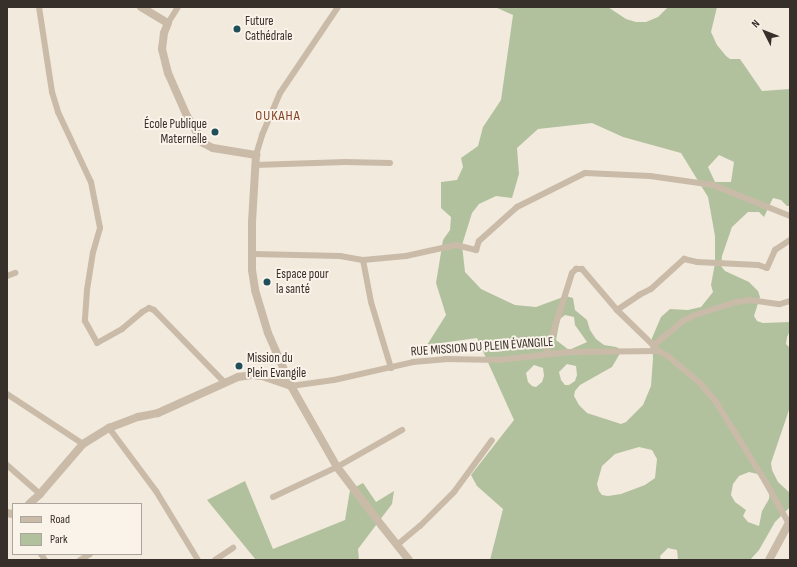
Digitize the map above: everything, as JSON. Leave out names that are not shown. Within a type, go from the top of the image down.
[{"type":"street","points":[[39,7],[52,92],[58,112],[91,182],[100,228],[93,252],[87,290],[86,321],[97,344],[122,329],[149,308],[154,310],[224,382]]},
{"type":"street","points":[[141,7],[168,23]]},
{"type":"street","points":[[178,7],[168,23],[164,33],[162,49],[168,73],[196,133],[204,143],[213,148],[256,155]]},
{"type":"street","points":[[338,7],[280,93],[262,135],[256,155],[251,254],[255,290],[268,333],[291,386],[337,467],[409,560]]},
{"type":"street","points":[[255,165],[345,162],[390,163]]},
{"type":"street","points":[[251,254],[340,256],[363,260],[406,256],[456,245],[476,250],[479,241],[517,207],[585,173],[650,176],[713,185],[790,216]]},
{"type":"street","points":[[617,310],[639,295],[651,289],[684,259],[697,262],[758,265],[767,268],[775,250],[790,240]]},
{"type":"street","points":[[363,260],[371,302],[390,368]]},
{"type":"street","points":[[546,355],[572,273],[576,269],[582,269],[617,310],[659,351],[669,357],[700,383],[716,402],[765,480],[789,522],[769,560]]},
{"type":"street","points":[[7,276],[15,273]]},
{"type":"street","points":[[654,346],[683,321],[695,315],[736,302],[750,300],[780,304],[790,301]]},
{"type":"street","name":"RUE MISSION DU PLEIN ÉVANGILE","points":[[30,503],[40,494],[83,444],[109,428],[138,417],[158,413],[238,377],[253,375],[291,386],[334,380],[413,362],[445,359],[500,360],[570,352],[659,351]]},
{"type":"street","points":[[7,394],[83,444]]},
{"type":"street","points":[[109,428],[156,491],[198,560]]},
{"type":"street","points":[[273,497],[337,467],[402,430]]},
{"type":"street","points":[[397,545],[420,526],[454,492],[492,440]]},
{"type":"street","points":[[7,465],[40,494]]},
{"type":"street","points":[[215,560],[233,548]]},
{"type":"green space","points":[[495,7],[608,7],[626,19],[636,22],[646,22],[658,17],[668,7],[717,7],[711,32],[717,45],[726,56],[730,59],[740,59],[762,91],[790,89],[790,206],[787,206],[781,200],[773,198],[764,217],[759,212],[748,212],[732,227],[722,256],[721,266],[725,271],[749,282],[758,291],[760,297],[754,316],[757,321],[763,323],[790,322],[790,331],[786,344],[790,348],[790,407],[771,463],[772,470],[778,482],[790,493],[790,507],[775,522],[759,550],[750,560],[678,560],[677,550],[668,548],[660,556],[661,560],[490,560],[503,509],[477,486],[471,475],[514,420],[477,338],[427,345],[446,315],[436,283],[443,240],[450,230],[451,217],[441,208],[441,182],[457,180],[463,167],[461,158],[478,146],[483,127],[501,100],[513,15]],"holes":[[[592,123],[623,137],[681,153],[708,197],[715,236],[715,263],[711,285],[713,292],[701,307],[688,310],[670,309],[661,317],[652,338],[653,358],[651,386],[643,405],[626,422],[621,424],[587,413],[579,405],[574,396],[575,391],[580,385],[612,367],[622,350],[616,347],[604,345],[596,339],[590,330],[587,320],[575,310],[573,298],[566,296],[536,307],[515,305],[481,289],[465,272],[462,245],[472,213],[479,204],[496,196],[512,198],[519,174],[517,148],[538,129]],[[719,155],[734,162],[731,182],[715,182],[708,167]],[[565,315],[574,317],[575,325],[587,342],[569,350],[556,340],[560,319]],[[567,364],[576,366],[577,375],[575,381],[569,385],[565,385],[561,380],[559,372]],[[534,365],[543,368],[544,376],[542,382],[536,387],[532,386],[528,382],[526,373]],[[639,447],[652,450],[657,459],[655,478],[645,485],[621,494],[608,496],[602,495],[597,484],[602,466],[615,454]],[[749,472],[762,475],[769,482],[769,499],[762,511],[759,526],[748,522],[743,516],[746,510],[735,502],[731,495],[733,484],[739,476]]]},
{"type":"green space","points":[[245,481],[273,549],[345,520],[350,490],[363,483],[376,502],[394,491],[392,504],[358,549],[359,560],[256,560],[207,500]]},
{"type":"place","name":"Future Cathédrale","points":[[237,29]]},
{"type":"place","name":"École Publique Maternelle","points":[[215,132]]},
{"type":"place","name":"Espace pour la santé","points":[[267,282]]},
{"type":"place","name":"Mission du Plein Evangile","points":[[239,366]]},
{"type":"district","name":"OUKAHA","points":[[278,116]]}]
